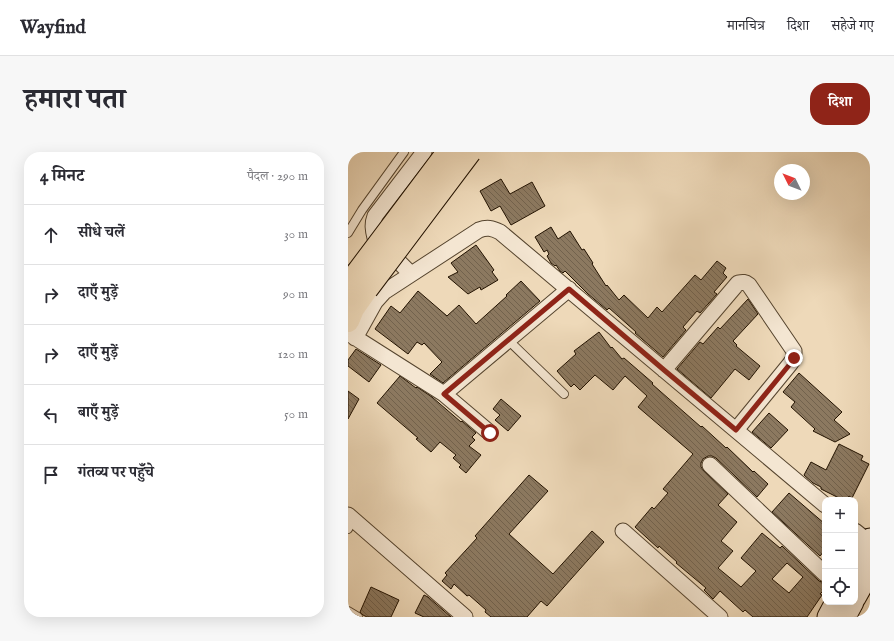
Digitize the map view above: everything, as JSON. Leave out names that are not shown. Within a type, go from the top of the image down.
[{"type":"main road","points":[[350,330],[357,283],[448,152]]},
{"type":"main road","points":[[357,283],[470,152]]},
{"type":"main road","points":[[858,559],[866,539]]},
{"type":"main road","points":[[858,593],[870,572]]},
{"type":"main road","points":[[828,617],[834,605]]},
{"type":"main road","points":[[845,617],[851,605]]},
{"type":"street","points":[[411,274],[376,238],[372,223],[375,216],[424,152]]},
{"type":"street","points":[[490,433],[444,394],[350,330],[369,311],[379,297],[394,285],[479,230],[486,228],[494,229],[500,232],[822,502]]},
{"type":"street","points":[[664,370],[738,283],[745,282],[794,351],[794,358],[736,430]]},
{"type":"street","points":[[444,394],[569,289]]},
{"type":"street","points":[[710,465],[822,571]]},
{"type":"street","points":[[350,521],[465,617]]},
{"type":"street","points":[[623,531],[720,617]]},
{"type":"lane","points":[[348,233],[362,210],[404,152]]},
{"type":"lane","points":[[508,340],[564,394]]},
{"type":"lane","points":[[348,611],[358,617]]},
{"type":"building","points":[[501,179],[510,194],[532,182],[545,206],[511,225],[500,206],[491,211],[480,191]]},
{"type":"building","points":[[551,227],[558,239],[570,231],[582,250],[584,249],[606,286],[607,285],[619,300],[624,295],[648,318],[657,307],[662,312],[695,275],[701,280],[717,261],[726,268],[723,273],[727,277],[714,292],[717,294],[700,313],[697,311],[683,327],[686,330],[663,357],[609,308],[607,310],[588,294],[565,271],[563,273],[556,265],[555,266],[551,263],[547,256],[549,254],[547,250],[544,252],[535,237]]},
{"type":"building","points":[[476,245],[494,270],[492,272],[498,280],[481,290],[480,287],[468,294],[448,277],[458,272],[451,263]]},
{"type":"building","points":[[521,281],[540,301],[443,383],[430,374],[442,362],[424,343],[422,345],[417,342],[408,354],[375,329],[391,306],[400,313],[418,291],[447,316],[459,305],[476,324]]},
{"type":"building","points":[[748,299],[758,314],[733,341],[737,345],[736,346],[760,366],[749,380],[735,369],[711,398],[677,369],[700,342],[703,344],[718,327],[720,329]]},
{"type":"building","points":[[599,332],[611,348],[612,347],[622,359],[624,358],[701,427],[702,426],[726,448],[727,447],[768,484],[757,497],[716,458],[708,456],[703,459],[701,467],[728,494],[718,505],[737,522],[721,541],[733,551],[718,568],[741,587],[756,571],[741,558],[762,533],[780,548],[782,546],[819,581],[822,582],[822,592],[820,594],[822,595],[807,617],[753,617],[745,610],[743,612],[720,591],[713,599],[704,590],[706,588],[676,563],[677,562],[659,546],[658,548],[635,527],[652,507],[654,509],[668,493],[663,489],[693,454],[638,407],[647,396],[625,376],[613,390],[595,375],[580,390],[574,384],[571,387],[557,371],[576,354],[574,351]],"holes":[[[787,563],[803,577],[789,593],[772,579]]]},
{"type":"building","points":[[356,349],[381,365],[369,382],[348,366],[348,360]]},
{"type":"building","points":[[799,373],[842,412],[834,420],[850,434],[835,442],[813,431],[815,429],[791,407],[795,402],[783,392]]},
{"type":"building","points":[[400,376],[416,388],[417,387],[432,397],[476,433],[472,437],[475,440],[469,446],[481,455],[466,473],[459,467],[461,465],[453,458],[456,455],[440,442],[431,452],[416,439],[418,438],[377,403]]},
{"type":"building","points":[[348,391],[359,399],[348,419]]},
{"type":"building","points":[[501,399],[521,416],[508,431],[495,420],[500,415],[493,409]]},
{"type":"building","points":[[769,413],[788,430],[771,448],[752,432]]},
{"type":"building","points":[[839,444],[863,456],[861,460],[869,464],[852,497],[837,497],[821,489],[821,487],[813,483],[804,475],[811,462],[826,470]]},
{"type":"building","points":[[529,475],[548,491],[509,534],[553,574],[592,531],[604,542],[547,606],[541,601],[527,617],[491,617],[485,612],[486,610],[469,595],[467,596],[454,584],[451,589],[442,581],[447,575],[445,573],[477,538],[475,536]]},
{"type":"building","points":[[789,493],[822,521],[822,554],[820,556],[772,512]]},
{"type":"building","points":[[371,587],[399,600],[391,617],[367,617],[360,612]]},
{"type":"building","points":[[424,595],[451,617],[424,617],[415,613]]},
{"type":"route","points":[[490,433],[444,394],[569,289],[736,430],[794,358]]}]
